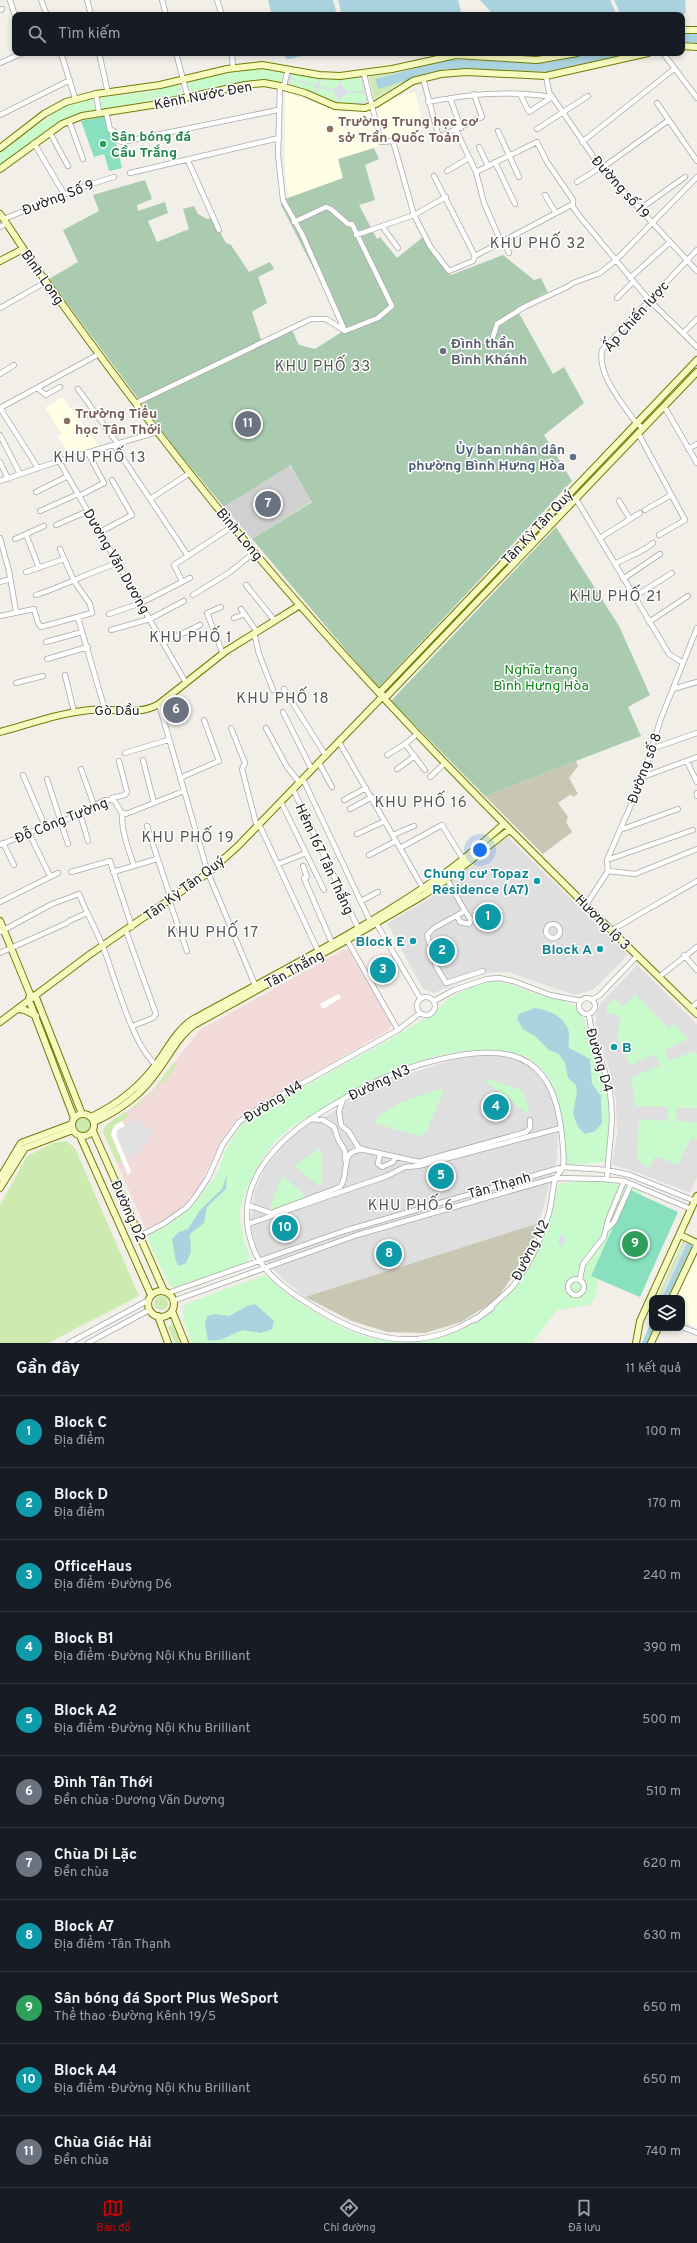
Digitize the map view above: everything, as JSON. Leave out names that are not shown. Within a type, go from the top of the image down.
[{"type":"street","points":[[10,0],[14,12]]},
{"type":"street","points":[[41,0],[46,12]]},
{"type":"street","points":[[88,0],[90,12]]},
{"type":"street","points":[[162,0],[165,12]]},
{"type":"street","points":[[217,0],[221,12]]},
{"type":"street","points":[[685,30],[697,30]]},
{"type":"street","points":[[685,46],[697,47]]},
{"type":"street","points":[[0,63],[16,56]]},
{"type":"street","points":[[62,56],[75,98]]},
{"type":"street","points":[[100,56],[108,93]]},
{"type":"street","points":[[177,56],[188,98]]},
{"type":"street","points":[[232,56],[233,68]]},
{"type":"street","name":"Kênh Nước Đen","points":[[0,148],[44,114],[75,98],[96,94],[130,91],[233,68],[262,65],[326,76],[364,74],[451,56]]},
{"type":"street","name":"Kênh Nước Đen","points":[[472,56],[537,60],[560,56]]},
{"type":"street","name":"Kênh Nước Đen","points":[[0,169],[34,143],[69,121],[99,112],[136,108],[250,84],[282,86],[305,93],[335,106],[361,108],[372,106],[408,83],[422,78],[460,72],[546,76],[635,56]]},
{"type":"street","points":[[665,56],[697,98]]},
{"type":"street","points":[[288,69],[282,86],[278,110],[283,200],[346,331]]},
{"type":"street","points":[[582,142],[674,69]]},
{"type":"street","points":[[364,74],[381,142],[393,141],[414,214],[430,246],[449,271],[473,261],[475,256],[573,204]]},
{"type":"street","name":"Đường số 19","points":[[546,76],[549,92],[582,142],[602,167],[697,271]]},
{"type":"street","points":[[422,78],[438,134],[441,136],[459,129],[482,117],[474,94]]},
{"type":"street","points":[[0,115],[70,80]]},
{"type":"street","points":[[96,94],[99,112]]},
{"type":"street","points":[[428,102],[474,94],[520,94],[552,97]]},
{"type":"street","points":[[520,94],[529,112],[552,97]]},
{"type":"street","points":[[537,129],[588,96]]},
{"type":"street","points":[[450,98],[469,158],[476,172],[484,203],[502,242],[509,253]]},
{"type":"street","points":[[657,103],[697,162]]},
{"type":"street","points":[[106,112],[110,130],[114,131],[119,141],[122,142],[278,110]]},
{"type":"street","points":[[577,182],[602,167],[669,120]]},
{"type":"street","points":[[69,121],[84,159]]},
{"type":"street","points":[[498,130],[508,156],[519,177]]},
{"type":"street","points":[[50,133],[68,166]]},
{"type":"street","points":[[130,173],[188,161],[279,138]]},
{"type":"street","points":[[476,172],[537,142],[547,162],[573,200],[573,207],[581,218],[615,261],[649,300],[684,332],[697,347]]},
{"type":"street","points":[[34,143],[64,194]]},
{"type":"street","points":[[479,147],[488,166]]},
{"type":"street","points":[[447,171],[469,158]]},
{"type":"street","points":[[188,161],[219,230]]},
{"type":"street","points":[[495,162],[515,204]]},
{"type":"street","points":[[434,176],[475,256]]},
{"type":"street","points":[[640,209],[685,177]]},
{"type":"street","name":"Đường Số 9","points":[[0,227],[3,219],[64,194],[114,178]]},
{"type":"street","points":[[493,337],[497,324],[524,307],[567,287],[573,282],[594,276],[615,261],[697,178]]},
{"type":"street","points":[[545,195],[556,213]]},
{"type":"street","points":[[356,235],[414,214],[446,197]]},
{"type":"street","points":[[294,222],[323,207],[328,207],[348,224],[352,224],[356,235],[378,275],[392,306],[378,318],[346,331]]},
{"type":"street","name":"Bình Long","points":[[3,219],[98,354],[157,432],[233,526],[300,605],[382,697],[509,830]]},
{"type":"street","points":[[382,226],[398,248]]},
{"type":"street","points":[[617,298],[632,280],[670,242]]},
{"type":"street","points":[[0,261],[24,249]]},
{"type":"street","name":"Ấp Chiến lược","points":[[641,431],[615,392],[604,371],[601,358],[602,350],[697,250]]},
{"type":"street","points":[[0,308],[46,282]]},
{"type":"street","points":[[136,403],[312,319],[326,319],[346,331]]},
{"type":"street","points":[[684,332],[697,319]]},
{"type":"street","points":[[38,468],[0,408],[98,354]]},
{"type":"street","name":"Tân Kỳ Tân Quý","points":[[382,697],[381,691],[697,360]]},
{"type":"street","points":[[0,374],[14,365]]},
{"type":"street","name":"Tân Kỳ Tân Quý","points":[[0,1022],[18,1009],[32,996],[208,873],[258,826],[382,697],[387,696],[697,372]]},
{"type":"street","points":[[37,388],[46,395],[60,387]]},
{"type":"street","points":[[78,389],[116,444],[188,556]]},
{"type":"street","points":[[664,406],[697,463]]},
{"type":"street","points":[[641,431],[685,521],[660,535]]},
{"type":"street","points":[[0,481],[59,461],[157,432]]},
{"type":"street","points":[[0,435],[20,474]]},
{"type":"street","points":[[688,449],[697,444]]},
{"type":"street","points":[[40,511],[104,483],[88,452]]},
{"type":"street","name":"Dương Văn Dương","points":[[59,461],[186,683]]},
{"type":"street","points":[[0,462],[8,479]]},
{"type":"street","points":[[150,499],[190,473]]},
{"type":"street","points":[[36,492],[68,476]]},
{"type":"street","points":[[100,532],[132,515],[112,480]]},
{"type":"street","points":[[646,510],[671,495]]},
{"type":"street","points":[[576,499],[669,654],[683,663]]},
{"type":"street","points":[[619,502],[630,519]]},
{"type":"street","points":[[56,525],[88,511]]},
{"type":"street","points":[[600,538],[640,513]]},
{"type":"street","points":[[15,539],[44,526]]},
{"type":"street","points":[[182,581],[174,565],[233,526]]},
{"type":"street","points":[[26,534],[39,568]]},
{"type":"street","points":[[0,538],[16,612]]},
{"type":"street","points":[[615,564],[626,557],[638,554],[653,543]]},
{"type":"street","points":[[0,616],[34,609],[38,623],[41,626],[92,614],[90,604],[74,581],[60,549]]},
{"type":"street","points":[[194,595],[230,572],[255,552]]},
{"type":"street","points":[[624,579],[660,554]]},
{"type":"street","points":[[26,572],[64,559]]},
{"type":"street","points":[[36,595],[74,581],[99,569],[118,563]]},
{"type":"street","points":[[634,597],[672,573]]},
{"type":"street","points":[[109,614],[141,603],[190,578]]},
{"type":"street","points":[[0,582],[10,579]]},
{"type":"street","points":[[246,585],[275,621]]},
{"type":"street","points":[[649,622],[688,596]]},
{"type":"street","points":[[111,630],[150,619],[184,601]]},
{"type":"street","name":"Gò Dầu","points":[[0,732],[74,712],[105,710],[140,711],[159,704],[222,654],[300,605]]},
{"type":"street","points":[[221,607],[207,613],[222,654]]},
{"type":"street","points":[[241,609],[256,632],[257,647],[274,690]]},
{"type":"street","points":[[234,618],[245,614]]},
{"type":"street","points":[[78,618],[88,647],[92,669],[105,710]]},
{"type":"street","points":[[163,643],[200,625]]},
{"type":"street","name":"Đường số 8","points":[[608,871],[607,860],[643,777],[651,749],[697,628]]},
{"type":"street","points":[[46,642],[82,632]]},
{"type":"street","points":[[690,646],[697,642]]},
{"type":"street","points":[[47,659],[88,647]]},
{"type":"street","points":[[64,675],[74,712]]},
{"type":"street","points":[[16,683],[43,676]]},
{"type":"street","points":[[673,689],[697,682]]},
{"type":"street","points":[[284,689],[326,756]]},
{"type":"street","points":[[159,704],[168,740],[208,873],[255,985]]},
{"type":"street","points":[[283,712],[312,770]]},
{"type":"street","points":[[180,778],[219,761],[204,720]]},
{"type":"street","points":[[231,728],[245,763],[242,769],[258,826],[278,864],[318,951]]},
{"type":"street","points":[[266,728],[287,767],[301,781],[361,901],[420,998]]},
{"type":"street","points":[[651,749],[697,733]]},
{"type":"street","points":[[387,755],[405,744],[417,734]]},
{"type":"street","points":[[125,752],[168,740]]},
{"type":"street","points":[[339,742],[423,888]]},
{"type":"street","points":[[405,744],[426,770]]},
{"type":"street","points":[[397,769],[415,756]]},
{"type":"street","points":[[643,777],[697,757]]},
{"type":"street","points":[[142,760],[154,803]]},
{"type":"street","points":[[112,798],[125,795],[127,792],[119,761]]},
{"type":"street","points":[[687,761],[697,782]]},
{"type":"street","points":[[430,777],[445,762]]},
{"type":"street","points":[[319,763],[332,787]]},
{"type":"street","points":[[81,768],[94,805]]},
{"type":"street","points":[[23,775],[45,826]]},
{"type":"street","points":[[47,779],[62,821],[68,844]]},
{"type":"street","points":[[344,800],[366,788]]},
{"type":"street","name":"Hẻm 167 Tân Thắng","points":[[293,790],[359,930]]},
{"type":"street","name":"Đỗ Công Tường","points":[[1,844],[29,832],[62,821],[112,798],[123,813],[184,791]]},
{"type":"street","points":[[350,809],[372,797]]},
{"type":"street","points":[[281,802],[324,890]]},
{"type":"street","points":[[620,830],[678,810]]},
{"type":"street","points":[[80,813],[88,841]]},
{"type":"street","points":[[123,813],[122,818],[126,841],[134,866]]},
{"type":"street","points":[[357,834],[385,821]]},
{"type":"street","name":"Tân Thắng","points":[[373,922],[463,859],[504,824]]},
{"type":"street","points":[[400,848],[441,825],[444,826],[463,859]]},
{"type":"street","points":[[147,826],[187,951]]},
{"type":"street","points":[[393,835],[414,826]]},
{"type":"street","name":"Tân Thắng","points":[[93,1120],[113,1112],[137,1094],[156,1074],[190,1028],[447,879],[509,830]]},
{"type":"street","name":"Hương lộ 3","points":[[509,830],[697,1014]]},
{"type":"street","points":[[607,860],[693,830]]},
{"type":"street","points":[[29,832],[50,876]]},
{"type":"street","points":[[369,856],[396,841]]},
{"type":"street","points":[[1,844],[14,865]]},
{"type":"street","points":[[586,905],[608,871],[635,874],[697,849]]},
{"type":"street","points":[[278,864],[306,852]]},
{"type":"street","points":[[113,872],[157,859]]},
{"type":"street","points":[[70,872],[110,861],[129,929],[156,1014],[153,1018],[133,1026]]},
{"type":"street","points":[[304,866],[306,877],[304,878],[332,943]]},
{"type":"street","points":[[0,902],[58,873]]},
{"type":"street","points":[[447,879],[471,920],[469,924],[460,922],[456,916]]},
{"type":"street","points":[[612,930],[697,881]]},
{"type":"street","points":[[361,901],[378,892]]},
{"type":"street","points":[[2,931],[62,900],[79,894],[103,946],[133,1026],[147,1054],[156,1065]]},
{"type":"street","points":[[465,911],[434,928],[427,935],[436,966],[446,983],[483,971]]},
{"type":"street","points":[[0,953],[87,912]]},
{"type":"street","points":[[0,921],[2,931],[32,996],[36,1016],[73,1124],[80,1136],[87,1136],[93,1132],[93,1120],[82,1114],[40,1004],[32,996]]},
{"type":"street","points":[[346,938],[398,1030]]},
{"type":"street","name":"Tân Thắng","points":[[93,1120],[128,1095],[142,1082],[187,1024],[332,943],[346,938]]},
{"type":"street","points":[[659,977],[684,955],[697,947]]},
{"type":"street","points":[[684,955],[695,964],[697,970]]},
{"type":"street","points":[[434,1001],[460,988],[488,979],[499,978],[513,981],[550,995],[581,1001],[585,998],[593,999],[600,995],[637,956]]},
{"type":"street","points":[[40,1004],[44,988]]},
{"type":"street","points":[[429,997],[434,1001],[435,1009],[431,1013],[425,1015],[420,1013],[417,1007],[420,998],[429,997]]},
{"type":"street","points":[[581,1001],[579,1006],[581,1011],[589,1014],[596,1007],[593,999]]},
{"type":"street","points":[[691,1008],[697,1003]]},
{"type":"street","points":[[18,1009],[25,1010],[36,1016]]},
{"type":"street","name":"Đường N4","points":[[140,1236],[163,1224],[186,1208],[193,1200],[208,1178],[223,1144],[239,1122],[265,1104],[398,1030],[420,1013]]},
{"type":"street","name":"Đường D4","points":[[589,1014],[593,1040],[605,1071],[611,1100],[612,1128],[607,1179]]},
{"type":"street","name":"Đường N3","points":[[261,1261],[254,1250],[248,1224],[248,1205],[254,1183],[276,1146],[309,1119],[398,1071],[475,1052],[509,1054],[526,1060],[545,1080],[554,1095],[561,1128],[563,1167]]},
{"type":"street","points":[[344,1099],[340,1106],[339,1116],[341,1125],[349,1132],[357,1148],[418,1162],[526,1132],[530,1128],[530,1120]]},
{"type":"street","points":[[0,1188],[24,1148],[73,1124],[82,1114]]},
{"type":"street","points":[[248,1205],[271,1213],[337,1189],[343,1182],[346,1160],[345,1151],[334,1127],[326,1121],[309,1119]]},
{"type":"street","points":[[0,1178],[21,1143],[73,1124]]},
{"type":"street","points":[[248,1224],[387,1176],[405,1167],[418,1166],[561,1128]]},
{"type":"street","points":[[337,1134],[340,1130],[346,1129]]},
{"type":"street","name":"Đường D2","points":[[93,1132],[166,1292]]},
{"type":"street","name":"Đường D2","points":[[80,1136],[150,1297]]},
{"type":"street","points":[[346,1160],[357,1148]]},
{"type":"street","points":[[345,1151],[351,1154]]},
{"type":"street","points":[[380,1153],[378,1164],[382,1167],[393,1162],[396,1157]]},
{"type":"street","name":"Tân Thạnh","points":[[166,1292],[410,1211],[563,1167],[607,1170],[630,1175],[696,1199]]},
{"type":"street","name":"Đường N2","points":[[261,1261],[284,1287],[325,1315],[381,1337],[416,1339],[428,1338],[458,1329],[474,1320],[512,1286],[528,1261],[549,1213],[555,1178],[563,1167]]},
{"type":"street","name":"Tân Thạnh","points":[[174,1301],[267,1269],[357,1235],[555,1178],[607,1179],[624,1181],[691,1209]]},
{"type":"street","points":[[607,1229],[608,1220],[624,1181]]},
{"type":"street","points":[[580,1279],[583,1264],[600,1243],[607,1229],[614,1222],[631,1184]]},
{"type":"street","points":[[636,1343],[640,1321],[696,1199]]},
{"type":"street","points":[[673,1295],[695,1242],[680,1234]]},
{"type":"street","points":[[68,1343],[157,1292],[166,1292],[174,1301],[172,1311],[185,1343]]},
{"type":"street","points":[[149,1310],[150,1297]]},
{"type":"street","points":[[149,1310],[158,1316],[166,1316],[172,1311]]},
{"type":"street","points":[[88,1343],[149,1310]]},
{"type":"street","points":[[158,1316],[168,1343]]},
{"type":"street","points":[[685,1328],[697,1334]]},
{"type":"street","points":[[651,1343],[657,1331]]},
{"type":"shaded area","points":[[290,73],[293,73],[291,74],[291,78],[317,85],[317,78],[294,73],[361,76],[368,103],[338,105],[289,85],[288,82]],"holes":[[[359,78],[361,79],[363,91],[347,91],[341,85],[343,79]],[[290,79],[315,86],[315,93],[291,84]],[[321,79],[339,80],[340,85],[333,89],[319,86]],[[318,88],[333,91],[335,96],[338,98],[338,102],[317,95]],[[347,93],[364,93],[367,102],[340,103],[340,99]]]},
{"type":"shaded area","name":"Trường Trung học cơ sở Trần Quốc Toản","points":[[285,92],[341,112],[370,110],[380,146],[338,159],[343,178],[289,198],[285,174]]},
{"type":"shaded area","points":[[415,92],[424,128],[394,136],[394,139],[382,138],[374,109],[392,98]]},
{"type":"shaded area","name":"Trường Tiểu học Tân Thới","points":[[62,397],[99,446],[71,455],[58,437],[62,433],[45,408]]},
{"type":"shaded area","points":[[289,465],[312,501],[252,539],[224,507]]},
{"type":"shaded area","points":[[576,761],[578,766],[569,778],[578,794],[573,797],[571,794],[558,803],[568,817],[566,822],[572,832],[543,854],[485,796]]},
{"type":"shaded area","points":[[508,837],[628,955],[593,990],[574,995],[508,972],[484,973],[434,993],[423,989],[387,923],[427,900]]},
{"type":"shaded area","points":[[343,950],[349,950],[391,1023],[390,1029],[238,1117],[222,1139],[199,1187],[175,1214],[146,1229],[103,1132],[106,1125],[133,1107],[153,1090],[200,1030]]},
{"type":"shaded area","points":[[637,965],[697,1024],[697,1178],[690,1193],[636,1172],[612,1165],[617,1135],[616,1100],[609,1068],[596,1035],[596,1015],[600,1004]]},
{"type":"shaded area","points":[[478,1055],[500,1055],[521,1062],[535,1072],[546,1086],[554,1104],[558,1127],[557,1158],[539,1223],[305,1297],[261,1258],[256,1247],[250,1223],[255,1190],[264,1170],[278,1150],[309,1119],[326,1116],[358,1096],[390,1080],[452,1060]]},
{"type":"shaded area","points":[[135,1117],[153,1133],[137,1155],[127,1160],[116,1133]]},
{"type":"shaded area","points":[[539,1223],[536,1235],[517,1270],[496,1300],[461,1322],[425,1333],[387,1332],[352,1321],[305,1297]]},
{"type":"shaded area","points":[[561,1234],[565,1238],[562,1248],[558,1242]]},
{"type":"shaded area","points":[[686,1241],[688,1241],[663,1295],[661,1295]]},
{"type":"shaded area","points":[[695,1255],[697,1257],[697,1328],[685,1322],[685,1295],[676,1295]]},
{"type":"green space","points":[[260,69],[281,71],[283,74],[281,82],[249,81],[190,92],[188,85],[189,82],[223,74]]},
{"type":"green space","points":[[398,72],[375,79],[378,89],[405,80],[374,99],[369,77]]},
{"type":"green space","points":[[292,73],[324,79],[360,78],[367,102],[347,105],[328,100],[291,84],[289,82]]},
{"type":"green space","points":[[180,84],[181,95],[102,109],[100,98],[149,92]]},
{"type":"green space","points":[[93,98],[95,110],[72,115],[0,165],[0,151],[62,108],[72,103]]},
{"type":"green space","name":"Sân bóng đá Cầu Trắng","points":[[106,116],[110,134],[114,134],[122,168],[109,171],[104,154],[94,157],[81,121]]},
{"type":"green space","points":[[374,148],[379,159],[365,165],[375,200],[359,205],[377,239],[380,237],[397,258],[423,237],[451,275],[503,255],[534,280],[541,278],[548,292],[516,308],[553,374],[564,367],[584,403],[544,435],[572,481],[378,688],[252,539],[312,502],[290,465],[224,507],[178,452],[49,279],[78,262],[63,230],[99,211],[93,195],[145,180],[152,199],[137,205],[138,211],[165,202],[168,213],[148,221],[157,242],[189,229],[183,209],[194,206],[198,214],[207,219],[212,218],[226,243],[231,245],[249,272],[270,262],[274,269],[258,277],[267,303],[252,312],[262,342],[292,330],[299,345],[315,349],[345,330],[281,205],[285,199],[343,178],[338,159]]},
{"type":"green space","name":"Nghĩa trang Bình Hưng Hòa","points":[[556,527],[619,626],[650,695],[628,707],[641,736],[485,796],[391,701]]},
{"type":"green space","points":[[490,981],[510,985],[539,995],[564,1001],[573,1005],[580,1011],[602,1065],[608,1089],[610,1126],[605,1162],[566,1165],[563,1156],[559,1104],[556,1094],[549,1078],[543,1070],[528,1059],[510,1052],[489,1050],[467,1051],[423,1060],[404,1066],[366,1083],[302,1121],[281,1136],[270,1148],[258,1166],[241,1207],[240,1215],[242,1231],[250,1256],[247,1262],[176,1289],[170,1286],[148,1240],[151,1231],[177,1218],[194,1204],[217,1174],[225,1152],[245,1121],[254,1114],[405,1031],[434,1012],[449,998],[472,986]]},
{"type":"green space","points":[[635,994],[669,1029],[674,1024],[688,1039],[664,1050],[669,1061],[694,1051],[697,1054],[697,1108],[677,1108],[676,1121],[697,1122],[697,1140],[691,1138],[678,1165],[655,1156],[650,1168],[637,1161],[639,1119],[667,1121],[668,1107],[635,1106],[631,1078],[660,1065],[655,1054],[630,1065],[617,1038],[620,1016],[606,1013],[608,1005],[614,998],[623,1007]]},
{"type":"green space","points":[[173,1063],[176,1066],[164,1082],[163,1081],[134,1109],[133,1107],[153,1090]]},
{"type":"green space","points":[[487,1079],[520,1089],[523,1092],[530,1113],[527,1113],[488,1083]]},
{"type":"green space","points":[[441,1089],[443,1092],[426,1132],[420,1136],[377,1124],[375,1122],[379,1116],[386,1111],[405,1101]]},
{"type":"green space","points":[[125,1112],[129,1116],[116,1125],[112,1137],[122,1161],[117,1163],[103,1132],[106,1125]]},
{"type":"green space","points":[[80,1118],[86,1118],[90,1122],[90,1128],[86,1132],[80,1132],[76,1128],[76,1122]]},
{"type":"green space","points":[[66,1141],[75,1148],[139,1296],[48,1343],[0,1343],[0,1205],[27,1156],[53,1143]]},
{"type":"green space","points":[[319,1149],[321,1150],[322,1182],[319,1185],[294,1166]]},
{"type":"green space","points":[[284,1177],[308,1198],[268,1211],[282,1178]]},
{"type":"green space","points":[[590,1180],[609,1182],[643,1191],[596,1271],[598,1279],[597,1289],[592,1302],[589,1305],[558,1310],[555,1312],[533,1343],[192,1343],[183,1318],[183,1305],[264,1275],[285,1292],[318,1314],[335,1324],[371,1338],[403,1342],[435,1339],[463,1329],[488,1313],[510,1293],[528,1269],[542,1242],[552,1214],[558,1184]]},
{"type":"green space","points":[[630,1190],[678,1212],[640,1297],[591,1276]]},
{"type":"green space","points":[[683,1241],[686,1241],[661,1295],[658,1295]]},
{"type":"green space","points":[[161,1296],[166,1298],[168,1303],[166,1308],[161,1310],[156,1308],[154,1303],[156,1298]]},
{"type":"green space","points":[[172,1324],[180,1343],[175,1343],[168,1327]]},
{"type":"water","points":[[268,0],[333,0],[336,12],[271,12]]},
{"type":"water","points":[[338,0],[458,0],[461,12],[341,12]]},
{"type":"water","points":[[480,0],[610,0],[616,12],[491,12]]},
{"type":"water","points":[[614,0],[685,0],[686,13],[685,14],[685,12],[620,12]]},
{"type":"water","points":[[685,33],[697,33],[697,43],[685,42]]},
{"type":"water","points":[[284,56],[302,56],[290,59],[287,59]]},
{"type":"water","points":[[578,56],[620,56],[548,72],[446,69],[378,89],[375,79],[449,59],[544,63]]},
{"type":"water","points":[[535,1008],[550,1012],[562,1020],[569,1031],[569,1048],[590,1059],[592,1084],[601,1096],[602,1123],[595,1131],[585,1134],[578,1127],[573,1114],[577,1092],[576,1085],[568,1078],[565,1063],[559,1054],[549,1050],[535,1036],[523,1029],[517,1019],[519,1014]]},
{"type":"water","points":[[227,1174],[226,1189],[207,1207],[204,1223],[190,1234],[191,1252],[186,1263],[179,1266],[176,1262],[172,1239],[179,1232],[188,1229],[200,1210],[222,1189]]},
{"type":"water","points":[[688,1241],[694,1244],[670,1295],[663,1295]]},
{"type":"water","points":[[255,1304],[274,1321],[272,1329],[261,1333],[243,1330],[222,1339],[213,1341],[208,1340],[205,1324],[207,1316],[214,1314],[229,1316],[247,1306]]},
{"type":"water","points":[[649,1327],[649,1331],[654,1331],[648,1343],[642,1343]]},
{"type":"pier","points":[[339,994],[341,998],[323,1009],[320,1004]]},
{"type":"pier","points":[[122,1121],[125,1126],[117,1130],[116,1135],[131,1171],[128,1175],[111,1134],[114,1126]]},
{"type":"place","name":"Trường Trung học cơ sở Trần Quốc Toản","points":[[330,129]]},
{"type":"place","name":"Sân bóng đá Cầu Trắng","points":[[103,144]]},
{"type":"place","name":"Đình thần Bình Khánh","points":[[443,351]]},
{"type":"place","name":"Trường Tiểu học Tân Thới","points":[[67,421]]},
{"type":"place","name":"Chùa Giác Hải","points":[[248,424]]},
{"type":"place","name":"Ủy ban nhân dân phường Bình Hưng Hòa","points":[[573,457]]},
{"type":"place","name":"Chùa Di Lặc","points":[[268,504]]},
{"type":"place","name":"Đình Tân Thới","points":[[176,710]]},
{"type":"place","name":"Chung cư Topaz Residence (A7)","points":[[537,881]]},
{"type":"place","name":"Block C","points":[[488,917]]},
{"type":"place","name":"Block E","points":[[413,941]]},
{"type":"place","name":"Block A","points":[[600,949]]},
{"type":"place","name":"Block D","points":[[442,951]]},
{"type":"place","name":"OfficeHaus","points":[[383,970]]},
{"type":"place","name":"B","points":[[614,1047]]},
{"type":"place","name":"Block B1","points":[[496,1107]]},
{"type":"place","name":"Block A2","points":[[441,1176]]},
{"type":"place","name":"Block A4","points":[[285,1228]]},
{"type":"place","name":"Sân bóng đá Sport Plus WeSport","points":[[635,1244]]},
{"type":"place","name":"Block A7","points":[[389,1254]]},
{"type":"district","name":"KHU PHỐ 32","points":[[538,243]]},
{"type":"district","name":"KHU PHỐ 33","points":[[323,366]]},
{"type":"district","name":"KHU PHỐ 13","points":[[100,457]]},
{"type":"district","name":"KHU PHỐ 21","points":[[616,596]]},
{"type":"district","name":"KHU PHỐ 1","points":[[191,637]]},
{"type":"district","name":"KHU PHỐ 18","points":[[283,698]]},
{"type":"district","name":"KHU PHỐ 16","points":[[421,802]]},
{"type":"district","name":"KHU PHỐ 19","points":[[188,837]]},
{"type":"district","name":"KHU PHỐ 17","points":[[213,932]]},
{"type":"district","name":"KHU PHỐ 6","points":[[411,1205]]}]
